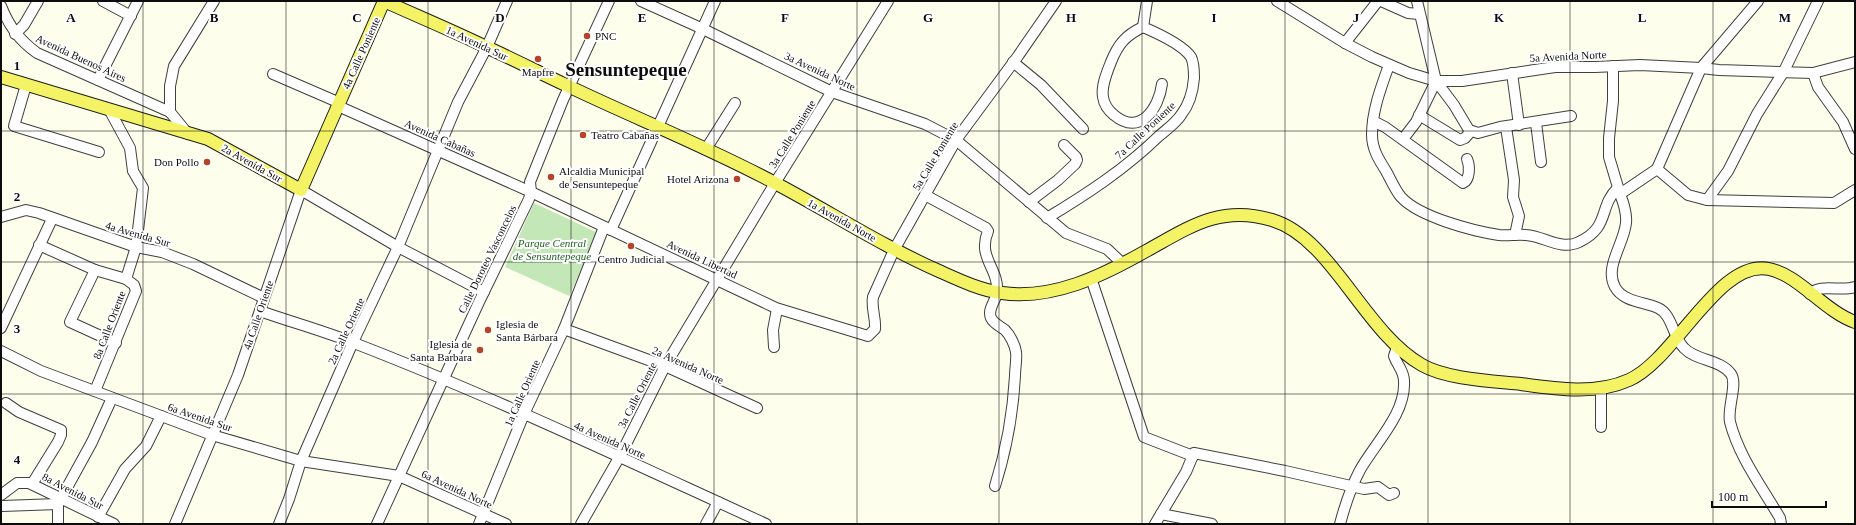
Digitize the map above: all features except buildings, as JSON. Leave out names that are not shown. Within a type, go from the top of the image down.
[{"type":"main road","name":"1a Avenida Sur","points":[[384,1],[487,47],[569,87]]},
{"type":"main road","name":"4a Calle Poniente","points":[[339,104],[384,1]]},
{"type":"main road","name":"2a Avenida Sur","points":[[1,78],[208,139],[301,190]]},
{"type":"main road","name":"1a Avenida Norte","points":[[569,87],[658,126],[775,183],[894,250],[975,287],[997,293],[1032,295],[1062,289],[1123,264],[1191,225],[1208,218],[1235,214],[1270,219],[1291,228],[1313,247],[1373,322],[1397,347],[1421,364],[1448,374],[1555,388],[1601,388],[1616,385],[1635,378],[1652,366],[1721,287],[1734,276],[1747,270],[1761,268],[1777,271],[1842,316],[1855,322]]},
{"type":"main road","name":"4a Calle Oriente","points":[[301,190],[339,104]]},
{"type":"street","points":[[15,34],[24,25],[38,1]]},
{"type":"street","points":[[104,1],[131,16]]},
{"type":"street","points":[[98,80],[138,1]]},
{"type":"street","points":[[188,134],[170,112],[170,86],[174,66],[214,1]]},
{"type":"street","name":"2a Calle Oriente","points":[[279,524],[301,461],[353,342],[398,247],[462,95],[487,47],[507,1]]},
{"type":"street","name":"Calle Doroteo Vasconcelos","points":[[377,524],[531,192],[530,182],[569,87],[609,1]]},
{"type":"street","name":"3a Avenida Norte","points":[[641,1],[703,29],[832,92],[925,124],[956,140],[1003,182],[1047,218]]},
{"type":"street","name":"1a Calle Oriente","points":[[481,519],[524,414],[564,329],[608,228],[658,126],[715,1]]},
{"type":"street","name":"3a Calle Poniente","points":[[717,279],[888,1]]},
{"type":"street","name":"5a Calle Poniente","points":[[868,336],[875,330],[876,320],[872,303],[873,297],[894,250],[956,140],[1056,1]]},
{"type":"street","points":[[1147,1],[1143,27],[1124,38],[1118,46],[1106,78],[1103,98],[1110,112],[1118,118],[1127,123],[1139,121],[1149,115],[1155,107],[1160,97],[1162,84]]},
{"type":"street","name":"5a Avenida Norte","points":[[1277,1],[1345,43],[1389,65],[1420,77],[1436,81],[1462,80],[1555,67],[1613,66],[1701,68],[1813,73],[1855,62]]},
{"type":"street","points":[[1345,43],[1379,1],[1408,13],[1419,14]]},
{"type":"street","points":[[1417,1],[1436,81],[1454,105],[1466,128],[1478,133],[1571,116]]},
{"type":"street","points":[[1389,65],[1373,121],[1372,141],[1377,156],[1395,189],[1409,204],[1422,212],[1447,221],[1493,234],[1532,235],[1568,245],[1580,242],[1599,226],[1605,216],[1611,196],[1657,169],[1701,68],[1758,1]]},
{"type":"street","points":[[1707,200],[1728,171],[1757,114],[1784,71],[1818,1]]},
{"type":"street","name":"Avenida Buenos Aires","points":[[1,6],[15,34],[24,44],[37,53],[170,112]]},
{"type":"street","name":"7a Calle Poniente","points":[[1047,218],[1088,194],[1122,169],[1181,116],[1189,102],[1194,72],[1192,58],[1181,48],[1157,33],[1143,27]]},
{"type":"street","points":[[1013,62],[1041,85],[1082,130]]},
{"type":"street","points":[[1613,66],[1613,101],[1609,147],[1611,167],[1626,210],[1626,224],[1614,261],[1612,273],[1613,283],[1618,292],[1628,298],[1660,308],[1668,318],[1677,339],[1688,351],[1728,371],[1732,377],[1729,418],[1733,430],[1750,470],[1774,507],[1781,524]]},
{"type":"street","points":[[1512,73],[1519,125]]},
{"type":"street","points":[[1813,73],[1818,87],[1842,122],[1855,150]]},
{"type":"street","name":"Avenida Cabañas","points":[[273,74],[531,192]]},
{"type":"street","points":[[1403,139],[1419,115],[1436,81]]},
{"type":"street","points":[[26,85],[14,126],[99,152]]},
{"type":"street","points":[[706,149],[735,103]]},
{"type":"street","name":"8a Calle Oriente","points":[[95,391],[116,343],[136,291],[134,285],[126,279],[136,248],[143,188],[133,171],[130,148],[110,111]]},
{"type":"street","points":[[1419,115],[1460,140],[1466,138],[1471,131]]},
{"type":"street","points":[[1373,121],[1385,126],[1428,159],[1463,183],[1468,177],[1469,163],[1467,159]]},
{"type":"street","points":[[1536,122],[1540,162]]},
{"type":"street","points":[[1506,127],[1514,180],[1513,197],[1519,216],[1515,235]]},
{"type":"street","points":[[1029,202],[1058,180],[1075,164],[1076,157],[1064,145]]},
{"type":"street","points":[[1657,169],[1688,195],[1707,200],[1834,203],[1855,190]]},
{"type":"street","name":"2a Avenida Sur","points":[[301,190],[398,247],[484,292]]},
{"type":"street","name":"4a Calle Oriente","points":[[175,524],[238,374],[301,190]]},
{"type":"street","name":"Avenida Libertad","points":[[531,192],[717,279],[777,309],[868,336]]},
{"type":"street","points":[[925,195],[986,228],[988,231],[984,248],[994,276],[997,293],[990,310],[990,317],[1011,339],[1016,351],[1014,398],[1007,441],[994,486]]},
{"type":"street","name":"4a Avenida Sur","points":[[3,218],[16,212],[26,210],[136,248],[162,252],[193,264],[264,298]]},
{"type":"street","points":[[1047,218],[1066,233],[1107,249],[1123,264]]},
{"type":"street","points":[[1,328],[52,219]]},
{"type":"street","points":[[39,245],[95,270],[126,279]]},
{"type":"street","points":[[95,270],[70,322],[116,343]]},
{"type":"street","points":[[1091,278],[1144,438],[1194,456]]},
{"type":"street","name":"3a Calle Oriente","points":[[581,524],[620,456],[665,366],[717,279]]},
{"type":"street","points":[[1810,294],[1819,288],[1843,290],[1855,287]]},
{"type":"street","points":[[774,348],[773,330],[777,309]]},
{"type":"street","points":[[260,311],[353,342],[444,379]]},
{"type":"street","name":"2a Avenida Norte","points":[[564,329],[665,366],[757,408]]},
{"type":"street","points":[[1340,524],[1352,486],[1394,417],[1402,399],[1404,381],[1403,374],[1394,356],[1397,347]]},
{"type":"street","name":"6a Avenida Sur","points":[[2,353],[41,371],[212,435],[301,461],[399,476]]},
{"type":"street","name":"4a Avenida Norte","points":[[444,379],[620,456],[766,524]]},
{"type":"street","points":[[1601,388],[1601,427]]},
{"type":"street","points":[[58,524],[59,501],[92,442],[112,398]]},
{"type":"street","points":[[6,403],[19,412],[61,430],[61,435],[58,442],[32,484]]},
{"type":"street","points":[[98,517],[125,469],[146,446],[161,416]]},
{"type":"street","points":[[1156,524],[1194,456],[1194,453],[1364,489],[1378,487],[1389,495],[1394,493]]},
{"type":"street","name":"6a Avenida Norte","points":[[399,476],[481,519],[506,524]]},
{"type":"street","name":"8a Avenida Sur","points":[[1,495],[17,483],[24,482],[32,484],[59,501],[114,524]]},
{"type":"street","points":[[2,506],[59,501]]},
{"type":"street","points":[[706,524],[718,502]]},
{"type":"street","points":[[1161,514],[1212,524]]},
{"type":"green space","name":"Parque Central de Sensuntepeque","points":[[534,203],[598,233],[569,296],[505,267]]},
{"type":"place","name":"PNC","points":[[587,36]]},
{"type":"place","name":"Mapfre","points":[[538,59]]},
{"type":"place","name":"Teatro Cabañas","points":[[583,135]]},
{"type":"place","name":"Don Pollo","points":[[207,162]]},
{"type":"place","name":"Alcaldia Municipal de Sensuntepeque","points":[[551,177]]},
{"type":"place","name":"Hotel Arizona","points":[[737,179]]},
{"type":"place","name":"Centro Judicial","points":[[631,246]]},
{"type":"place","name":"Iglesia de Santa Bárbara","points":[[488,330]]},
{"type":"place","name":"Iglesia de Santa Barbara","points":[[480,350]]},
{"type":"district","name":"Sensuntepeque","points":[[626,69]]}]
